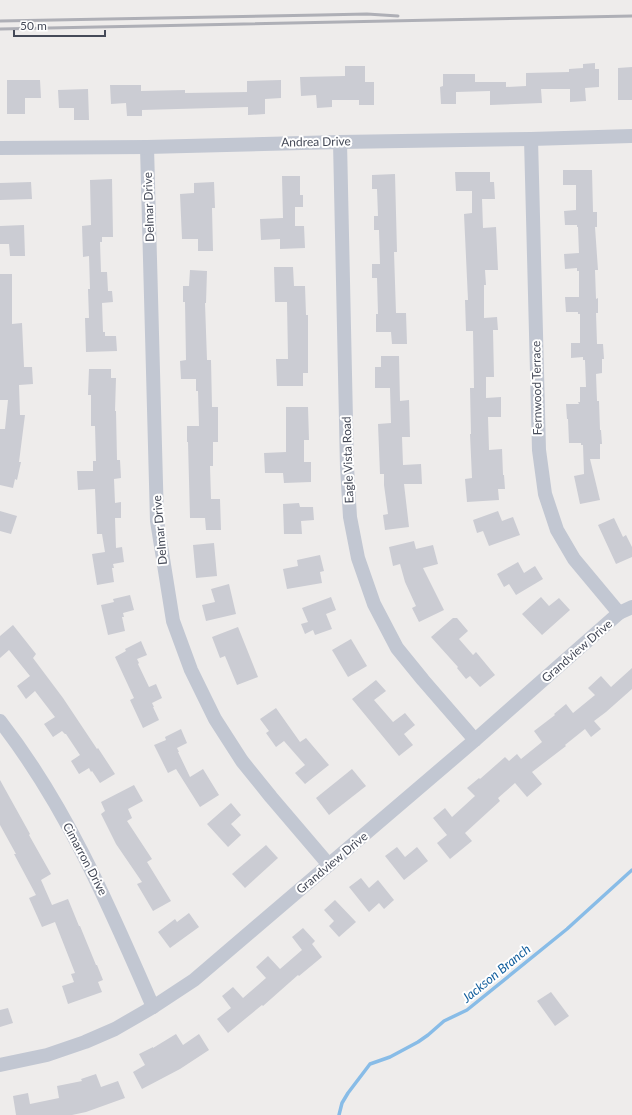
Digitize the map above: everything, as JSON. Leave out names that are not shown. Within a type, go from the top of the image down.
[{"type":"street","name":"Andrea Drive","points":[[0,148],[632,136]]},
{"type":"street","name":"Fernwood Terrace","points":[[531,139],[539,450],[545,494],[558,530],[574,559],[619,613]]},
{"type":"street","name":"Eagle Vista Road","points":[[340,142],[347,467],[350,517],[358,558],[374,604],[398,648],[423,680],[475,740]]},
{"type":"street","name":"Delmar Drive","points":[[147,146],[157,521],[173,621],[191,670],[215,719],[242,761],[329,865]]},
{"type":"street","name":"Grandview Drive","points":[[0,1065],[47,1055],[85,1042],[115,1029],[153,1007],[194,980],[475,740],[619,613],[632,607]]},
{"type":"street","name":"Cimarron Drive","points":[[0,721],[17,742],[48,790],[78,843],[106,900],[153,1007]]},
{"type":"building","points":[[595,63],[595,69],[599,69],[599,87],[585,88],[586,101],[570,102],[570,89],[541,89],[542,103],[490,105],[490,91],[456,92],[456,104],[441,104],[440,87],[443,86],[443,74],[475,74],[475,82],[506,82],[506,87],[526,86],[526,73],[569,72],[569,69],[583,68],[583,64]]},
{"type":"building","points":[[345,66],[365,66],[365,82],[374,82],[374,105],[359,105],[359,100],[332,100],[332,107],[317,108],[316,95],[301,96],[300,77],[345,76]]},
{"type":"building","points":[[632,67],[632,100],[618,100],[618,68]]},
{"type":"building","points":[[7,80],[40,80],[41,98],[25,98],[25,114],[7,114]]},
{"type":"building","points":[[281,80],[281,98],[265,99],[265,114],[248,115],[248,107],[142,110],[142,116],[127,116],[126,103],[111,104],[110,85],[141,85],[141,91],[185,90],[185,93],[247,92],[247,81]]},
{"type":"building","points":[[88,89],[89,120],[74,120],[74,108],[59,108],[58,90]]},
{"type":"building","points":[[563,170],[592,170],[593,212],[597,212],[597,227],[595,227],[598,270],[595,270],[596,299],[598,298],[598,313],[596,313],[597,344],[603,344],[604,359],[602,359],[602,373],[596,374],[597,401],[599,401],[602,444],[600,444],[600,459],[590,459],[600,500],[580,504],[574,476],[584,474],[583,445],[581,445],[581,443],[569,443],[566,404],[579,404],[578,402],[580,402],[580,387],[586,387],[585,360],[583,360],[583,357],[571,358],[571,343],[580,343],[580,314],[578,314],[578,312],[566,312],[565,297],[579,297],[579,271],[577,271],[577,268],[565,269],[564,254],[579,253],[578,227],[577,225],[565,225],[564,211],[576,210],[576,185],[563,185]]},
{"type":"building","points":[[455,172],[490,172],[490,182],[494,182],[495,199],[482,199],[483,228],[496,227],[498,270],[485,270],[486,285],[484,285],[484,318],[497,317],[498,330],[493,330],[494,377],[486,377],[486,398],[501,397],[501,417],[488,417],[489,450],[502,449],[505,489],[498,489],[499,500],[467,502],[465,479],[472,478],[470,388],[474,388],[473,331],[466,331],[465,300],[468,300],[464,214],[472,213],[472,191],[456,191]]},
{"type":"building","points":[[395,174],[397,252],[394,252],[396,313],[406,313],[407,344],[392,344],[391,332],[376,332],[376,314],[378,314],[377,278],[372,278],[372,264],[380,264],[379,230],[374,230],[374,216],[378,216],[377,189],[372,189],[372,175]]},
{"type":"building","points":[[282,176],[300,176],[300,195],[303,195],[303,207],[295,207],[295,226],[304,226],[305,248],[280,249],[280,239],[261,240],[260,219],[283,218]]},
{"type":"building","points":[[112,179],[113,237],[102,237],[102,242],[100,242],[101,272],[107,272],[108,291],[112,291],[113,302],[102,303],[103,332],[105,332],[105,336],[116,336],[117,351],[86,352],[85,318],[89,318],[89,256],[83,257],[82,226],[91,225],[90,180]]},
{"type":"building","points":[[31,182],[32,199],[0,200],[0,183]]},
{"type":"building","points":[[214,182],[215,208],[212,208],[213,251],[198,251],[198,239],[182,239],[180,194],[194,193],[194,183]]},
{"type":"building","points":[[24,225],[25,256],[10,256],[9,244],[0,244],[0,226]]},
{"type":"building","points":[[274,267],[293,267],[294,286],[305,286],[306,315],[308,315],[308,373],[303,373],[303,386],[277,386],[276,359],[288,359],[287,302],[275,302]]},
{"type":"building","points":[[190,270],[207,271],[205,303],[207,360],[211,360],[212,407],[218,407],[218,442],[213,442],[213,466],[210,466],[211,499],[220,499],[221,530],[206,530],[205,518],[190,518],[187,426],[199,426],[198,391],[196,391],[196,379],[181,379],[180,361],[186,360],[185,302],[183,302],[183,286],[189,286]]},
{"type":"building","points":[[0,274],[12,274],[12,324],[22,323],[24,367],[32,367],[33,384],[19,385],[20,415],[25,415],[19,462],[21,462],[17,480],[15,479],[13,488],[0,485],[0,429],[5,429],[8,400],[0,400]]},
{"type":"building","points":[[381,356],[399,356],[400,401],[409,400],[410,437],[402,437],[403,465],[421,464],[422,484],[404,484],[409,527],[385,530],[383,515],[388,514],[384,474],[380,474],[378,424],[391,423],[390,388],[375,388],[375,367],[381,367]]},
{"type":"building","points":[[89,369],[111,369],[111,378],[116,378],[115,411],[117,460],[120,460],[121,478],[114,479],[115,503],[121,502],[121,518],[115,518],[116,548],[122,547],[124,562],[113,564],[114,568],[112,568],[114,582],[97,585],[92,554],[105,552],[102,534],[97,534],[95,489],[78,490],[77,471],[93,471],[93,461],[96,461],[95,426],[91,426],[91,395],[88,395]]},
{"type":"building","points":[[286,407],[308,407],[309,440],[304,440],[304,462],[311,462],[311,482],[284,483],[283,473],[265,473],[264,453],[286,452]]},
{"type":"building","points":[[299,503],[300,507],[313,507],[314,520],[301,521],[302,534],[284,534],[283,504]]},
{"type":"building","points":[[0,511],[17,516],[11,534],[0,531]]},
{"type":"building","points":[[498,511],[502,521],[513,517],[520,535],[489,546],[483,531],[477,533],[473,520]]},
{"type":"building","points":[[614,518],[623,537],[626,535],[632,547],[632,557],[616,564],[598,525]]},
{"type":"building","points":[[414,541],[416,549],[433,545],[438,564],[423,568],[444,610],[419,622],[412,608],[416,606],[405,582],[400,564],[393,566],[389,547]]},
{"type":"building","points":[[214,543],[217,576],[196,578],[193,545]]},
{"type":"building","points":[[320,555],[324,571],[320,572],[322,583],[287,589],[283,569],[298,566],[297,560]]},
{"type":"building","points":[[518,562],[524,573],[535,566],[543,579],[516,595],[509,584],[504,587],[497,574]]},
{"type":"building","points":[[229,584],[236,614],[206,621],[202,605],[215,602],[211,589]]},
{"type":"building","points":[[130,595],[134,610],[123,613],[124,617],[122,617],[125,631],[108,635],[101,605],[114,602],[113,599]]},
{"type":"building","points":[[331,597],[336,610],[326,614],[332,629],[315,635],[313,630],[305,634],[301,624],[308,622],[302,608]]},
{"type":"building","points":[[541,597],[549,606],[559,598],[570,610],[542,635],[522,614]]},
{"type":"building","points":[[453,618],[457,618],[468,631],[459,639],[473,655],[476,652],[495,675],[480,687],[470,676],[466,679],[457,668],[458,667],[431,637]]},
{"type":"building","points":[[13,625],[36,654],[33,658],[63,698],[115,774],[100,783],[89,768],[79,774],[71,761],[80,755],[66,734],[62,731],[53,737],[44,724],[55,717],[35,691],[26,699],[17,686],[30,676],[9,650],[0,658],[0,636]]},
{"type":"building","points":[[238,627],[258,677],[237,685],[225,656],[220,658],[212,637]]},
{"type":"building","points":[[351,639],[367,666],[348,677],[332,650]]},
{"type":"building","points":[[141,641],[147,655],[137,659],[138,664],[149,687],[156,684],[162,698],[152,703],[159,720],[143,728],[130,700],[134,698],[115,657],[126,651],[125,649]]},
{"type":"building","points":[[632,668],[632,689],[594,721],[601,729],[591,737],[585,729],[565,745],[566,746],[532,772],[542,784],[527,797],[515,783],[498,798],[500,801],[465,833],[472,841],[450,859],[437,843],[447,835],[433,818],[445,808],[452,817],[475,796],[467,788],[479,778],[480,779],[505,757],[509,761],[517,754],[521,759],[542,742],[534,731],[555,715],[554,714],[566,704],[573,713],[595,695],[588,688],[601,676],[611,687]]},
{"type":"building","points":[[376,680],[386,691],[374,700],[393,722],[405,713],[415,725],[404,734],[413,745],[399,756],[352,699]]},
{"type":"building","points":[[276,708],[300,742],[306,738],[329,765],[305,784],[295,773],[305,765],[284,741],[276,747],[266,733],[269,731],[260,719]]},
{"type":"building","points":[[181,729],[187,743],[177,748],[190,777],[203,769],[219,795],[200,807],[176,769],[168,773],[154,745],[166,740],[165,737]]},
{"type":"building","points":[[352,769],[366,786],[329,815],[316,798]]},
{"type":"building","points":[[0,780],[51,874],[41,880],[52,905],[68,899],[103,980],[98,982],[102,992],[68,1004],[62,986],[74,982],[71,974],[75,973],[55,922],[42,927],[29,898],[36,895],[0,825]]},
{"type":"building","points":[[134,785],[143,801],[128,809],[132,818],[127,821],[152,859],[147,862],[171,901],[153,911],[137,884],[142,882],[116,844],[101,814],[105,811],[101,802]]},
{"type":"building","points":[[231,803],[241,815],[231,824],[241,835],[228,847],[207,824]]},
{"type":"building","points":[[266,845],[278,858],[245,888],[232,874]]},
{"type":"building","points":[[397,847],[405,857],[417,847],[428,861],[404,880],[385,856]]},
{"type":"building","points":[[361,878],[369,888],[378,880],[394,900],[384,909],[379,903],[369,912],[349,887]]},
{"type":"building","points":[[335,900],[356,922],[339,937],[329,926],[334,921],[324,910]]},
{"type":"building","points":[[189,913],[199,927],[170,948],[158,932],[175,919],[177,922]]},
{"type":"building","points":[[303,928],[315,941],[312,944],[322,957],[228,1033],[217,1019],[231,1008],[222,996],[233,987],[243,998],[266,978],[256,967],[268,956],[280,969],[302,950],[292,937]]},
{"type":"building","points":[[551,992],[569,1016],[555,1026],[537,1001]]},
{"type":"building","points":[[8,1008],[13,1023],[0,1027],[0,1010]]},
{"type":"building","points":[[176,1034],[183,1045],[199,1034],[209,1050],[180,1069],[142,1089],[133,1072],[145,1065],[139,1054],[153,1048]]},
{"type":"building","points":[[96,1074],[101,1087],[118,1081],[125,1098],[86,1112],[72,1115],[16,1115],[13,1096],[28,1093],[30,1104],[59,1098],[57,1086],[82,1081],[81,1079]]},
{"type":"waterway","name":"Jackson Branch","points":[[339,1115],[342,1103],[348,1093],[370,1064],[390,1057],[418,1042],[444,1021],[467,1010],[567,929],[632,870]]},
{"type":"railway","points":[[0,21],[367,14],[398,16]]},
{"type":"railway","points":[[0,29],[632,16]]}]
